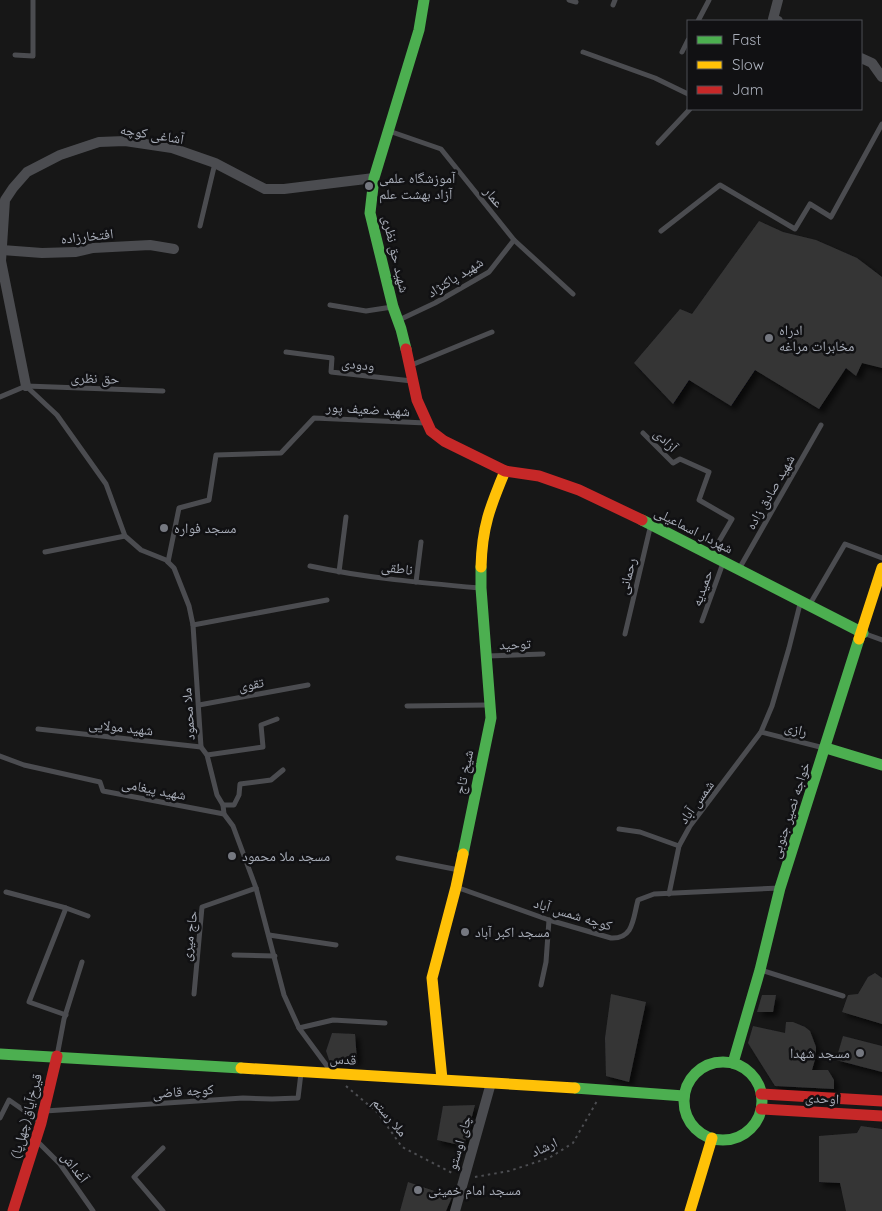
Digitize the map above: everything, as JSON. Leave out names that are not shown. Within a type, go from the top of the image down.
[{"type":"street","name":"شهید حق نظری","points":[[424,0],[419,30],[374,178],[370,213],[393,307],[399,320],[417,400],[426,423],[431,431],[444,441],[505,471]]},
{"type":"street","points":[[774,20],[778,0]]},
{"type":"street","points":[[862,58],[872,63],[882,76]]},
{"type":"street","name":"آشاغی کوچه","points":[[26,386],[1,257],[3,200],[28,172],[60,155],[99,142],[125,141],[172,148],[215,163],[265,189],[284,189],[374,178]]},
{"type":"street","name":"افتخارزاده","points":[[1,257],[76,252],[93,248],[150,246],[174,249]]},
{"type":"street","name":"شهردار اسماعیلی","points":[[505,471],[539,476],[578,490],[651,524],[863,633]]},
{"type":"street","name":"شیخ تاج","points":[[442,1079],[432,978],[460,870],[491,718],[481,588],[484,533],[489,509],[505,471]]},
{"type":"street","name":"خواجه نصیر جنوبی","points":[[733,1063],[760,970],[780,888],[863,633],[882,568]]},
{"type":"street","points":[[826,748],[882,765]]},
{"type":"street","name":"قدس","points":[[0,1054],[442,1079],[684,1096]]},
{"type":"street","name":"قیرخ‌آیاق(چهل‌پا)","points":[[13,1211],[45,1110],[57,1056]]},
{"type":"street","points":[[720,1062],[733,1063],[748,1071],[759,1085],[761,1094],[761,1110],[756,1121],[748,1130],[737,1137],[712,1138],[702,1134],[694,1127],[685,1109],[684,1096],[688,1083],[696,1073],[707,1065],[720,1062]]},
{"type":"street","name":"چای اوستو","points":[[454,1211],[491,1083]]},
{"type":"street","name":"اوحدی","points":[[761,1094],[882,1101]]},
{"type":"street","name":"اوحدی","points":[[761,1110],[882,1116]]},
{"type":"street","points":[[690,1211],[712,1138]]},
{"type":"lane","points":[[15,55],[32,56],[34,0]]},
{"type":"lane","points":[[569,0],[576,2]]},
{"type":"lane","points":[[698,20],[708,0]]},
{"type":"lane","points":[[682,52],[687,42]]},
{"type":"lane","points":[[582,52],[656,78],[687,94]]},
{"type":"lane","points":[[658,143],[689,110]]},
{"type":"lane","points":[[661,231],[720,185],[795,229],[810,204],[831,216],[882,124]]},
{"type":"lane","name":"عمار","points":[[389,131],[441,149],[514,240],[574,294]]},
{"type":"lane","points":[[200,226],[215,163]]},
{"type":"lane","name":"شهید پاکنژاد","points":[[399,320],[435,303],[489,272],[514,240]]},
{"type":"lane","points":[[330,306],[366,311],[393,307]]},
{"type":"lane","points":[[409,366],[492,332]]},
{"type":"lane","name":"ودودی","points":[[286,352],[332,358],[330,372],[412,381]]},
{"type":"lane","points":[[0,397],[26,386],[57,414],[106,484],[125,536],[141,550],[168,562]]},
{"type":"lane","name":"حق نظری","points":[[26,386],[163,391]]},
{"type":"lane","name":"شهید ضعیف پور","points":[[168,562],[178,508],[209,500],[216,455],[281,453],[314,418],[426,423]]},
{"type":"lane","name":"شهید صادق زاده","points":[[739,569],[821,425]]},
{"type":"lane","name":"آزادی","points":[[643,432],[673,463],[680,459],[709,472],[699,500],[732,519],[711,556]]},
{"type":"lane","points":[[339,572],[346,517]]},
{"type":"lane","name":"رحمانی","points":[[625,634],[651,524]]},
{"type":"lane","points":[[45,552],[125,536]]},
{"type":"lane","points":[[416,582],[421,542]]},
{"type":"lane","name":"شمس آباد","points":[[669,894],[679,846],[690,826],[761,732],[772,706],[805,602],[845,544],[882,558]]},
{"type":"lane","name":"ملا محمود","points":[[168,562],[174,568],[189,606],[193,625],[201,747],[207,755],[217,795],[223,805],[224,814],[233,826],[256,888],[284,995],[299,1028],[333,1074]]},
{"type":"lane","name":"حمیدیه","points":[[702,621],[723,562]]},
{"type":"lane","name":"ناطقی","points":[[310,566],[339,572],[416,582],[481,588]]},
{"type":"lane","points":[[193,625],[327,600]]},
{"type":"lane","points":[[863,633],[882,640]]},
{"type":"lane","name":"توحید","points":[[487,656],[543,654]]},
{"type":"lane","name":"تقوی","points":[[199,705],[308,685]]},
{"type":"lane","points":[[407,706],[491,705]]},
{"type":"lane","points":[[207,755],[263,747],[261,725],[277,719]]},
{"type":"lane","name":"شهید مولایی","points":[[38,729],[201,747]]},
{"type":"lane","name":"رازی","points":[[761,732],[826,748]]},
{"type":"lane","name":"شهید پیغامی","points":[[0,756],[24,765],[100,782],[103,791],[224,814]]},
{"type":"lane","points":[[223,805],[234,805],[239,795],[240,784],[271,780],[283,770]]},
{"type":"lane","points":[[619,829],[640,832],[679,846]]},
{"type":"lane","points":[[398,858],[460,870]]},
{"type":"lane","name":"کوچه شمس آباد","points":[[456,887],[549,920],[611,938],[621,938],[629,932],[638,900],[654,894],[780,888]]},
{"type":"lane","name":"حاج میری","points":[[194,994],[202,907],[256,888]]},
{"type":"lane","points":[[6,892],[88,916]]},
{"type":"lane","points":[[66,908],[29,1002],[66,1015]]},
{"type":"lane","points":[[541,985],[546,962],[549,920]]},
{"type":"lane","points":[[269,935],[336,945]]},
{"type":"lane","points":[[234,955],[275,956]]},
{"type":"lane","points":[[57,1056],[66,1015],[82,962]]},
{"type":"lane","points":[[760,970],[843,996]]},
{"type":"lane","points":[[299,1028],[333,1020],[385,1023]]},
{"type":"lane","name":"کوچه قاضی","points":[[45,1110],[243,1098],[298,1098],[301,1072]]},
{"type":"lane","points":[[0,1118],[9,1100],[41,1123]]},
{"type":"lane","name":"آغداش","points":[[36,1140],[60,1164],[92,1211]]},
{"type":"lane","points":[[163,1148],[134,1177],[163,1211]]},
{"type":"path","name":"ملا رستم","points":[[333,1074],[378,1113],[402,1147],[464,1179]]},
{"type":"path","name":"ارشاد","points":[[464,1179],[509,1171],[541,1161],[573,1143],[602,1091]]},
{"type":"building","name":"ادراه مخابرات مراغه","points":[[759,221],[783,232],[816,240],[857,258],[882,277],[882,368],[862,363],[856,376],[846,368],[819,409],[755,370],[731,406],[689,380],[673,404],[634,363],[680,309],[692,314]]},
{"type":"building","points":[[875,973],[882,978],[882,1024],[842,1012],[848,995],[858,994],[868,977]]},
{"type":"building","points":[[611,994],[646,1002],[629,1082],[606,1076],[605,1038]]},
{"type":"building","points":[[762,995],[776,995],[773,1012],[757,1012]]},
{"type":"building","points":[[786,1022],[793,1022],[810,1031],[816,1047],[816,1056],[812,1070],[828,1070],[834,1080],[834,1089],[775,1086],[748,1043],[753,1026],[785,1033]]},
{"type":"building","points":[[332,1033],[355,1034],[357,1061],[330,1063],[326,1051]]},
{"type":"building","name":"مسجد شهدا","points":[[843,1036],[882,1046],[882,1072],[836,1060]]},
{"type":"building","points":[[475,1105],[464,1146],[437,1140],[443,1106]]},
{"type":"building","points":[[861,1126],[882,1129],[882,1211],[846,1211],[840,1183],[819,1182],[819,1136],[857,1133]]},
{"type":"building","name":"مسجد امام خمینی","points":[[408,1182],[452,1197],[446,1211],[400,1211]]},
{"type":"traffic: fast","points":[[406,349],[393,307],[370,213],[374,178],[419,30],[424,0]]},
{"type":"traffic: fast","points":[[642,520],[863,633]]},
{"type":"traffic: fast","points":[[463,854],[491,718],[481,567]]},
{"type":"traffic: fast","points":[[733,1063],[760,970],[780,888],[859,639]]},
{"type":"traffic: fast","points":[[826,748],[882,765]]},
{"type":"traffic: fast","points":[[0,1054],[241,1068]]},
{"type":"traffic: fast","points":[[723,1062],[738,1065],[750,1074],[759,1086],[762,1101],[759,1116],[750,1128],[738,1137],[723,1140],[708,1137],[696,1128],[687,1116],[684,1101],[687,1086],[696,1074],[708,1065],[723,1062]]},
{"type":"traffic: fast","points":[[575,1088],[684,1096]]},
{"type":"traffic: slow","points":[[481,567],[485,529],[505,471]]},
{"type":"traffic: slow","points":[[859,639],[882,568]]},
{"type":"traffic: slow","points":[[442,1079],[432,978],[463,854]]},
{"type":"traffic: slow","points":[[241,1068],[575,1088]]},
{"type":"traffic: slow","points":[[690,1211],[712,1138]]},
{"type":"traffic: jam","points":[[406,349],[417,400],[431,431],[444,441],[505,471],[539,476],[579,490],[642,520]]},
{"type":"traffic: jam","points":[[13,1211],[41,1123],[57,1056]]},
{"type":"traffic: jam","points":[[761,1094],[882,1101]]},
{"type":"traffic: jam","points":[[761,1109],[882,1116]]},
{"type":"place","name":"آموزشگاه علمی آزاد بهشت علم","points":[[369,186]]},
{"type":"place","name":"ادراه مخابرات مراغه","points":[[769,338]]},
{"type":"place","name":"مسجد فواره","points":[[164,528]]},
{"type":"place","name":"مسجد ملا محمود","points":[[232,856]]},
{"type":"place","name":"مسجد اکبر آباد","points":[[465,932]]},
{"type":"place","name":"مسجد شهدا","points":[[860,1053]]},
{"type":"place","name":"مسجد امام خمینی","points":[[418,1190]]}]
